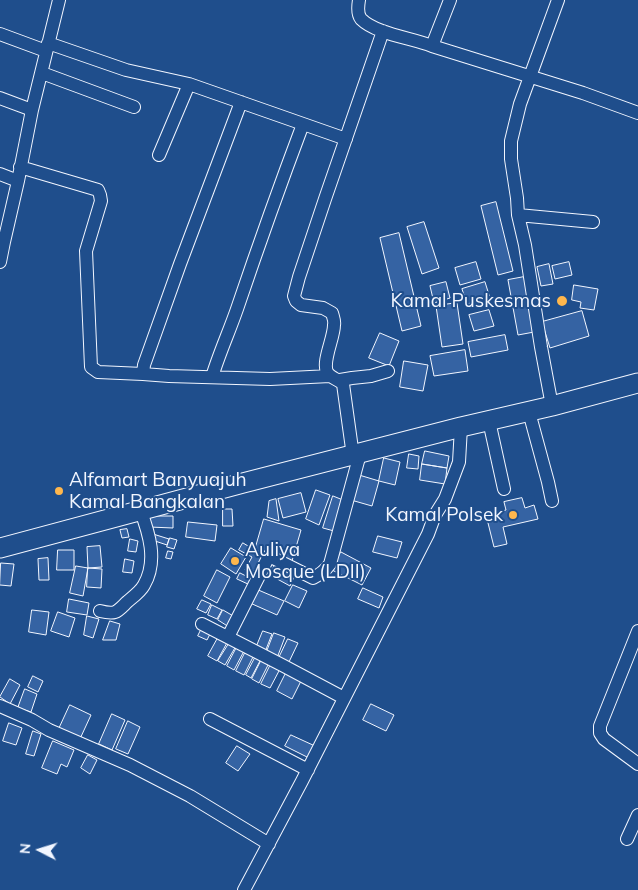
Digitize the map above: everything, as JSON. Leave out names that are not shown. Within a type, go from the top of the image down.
[{"type":"highway","points":[[0,548],[140,510],[638,383]]},
{"type":"street","points":[[0,262],[2,241],[18,181],[32,110],[59,0]]},
{"type":"street","points":[[359,0],[358,11],[361,18],[373,27],[583,93],[638,113]]},
{"type":"street","points":[[432,46],[450,0]]},
{"type":"street","points":[[552,406],[540,348],[525,245],[518,215],[511,159],[511,141],[520,104],[558,0]]},
{"type":"street","points":[[228,637],[269,556],[312,578],[320,575],[330,564],[356,455],[343,384],[326,370],[334,327],[332,313],[323,308],[301,305],[294,296],[307,251],[383,31]]},
{"type":"street","points":[[0,34],[126,70],[189,84],[346,139]]},
{"type":"street","points":[[42,73],[134,107]]},
{"type":"street","points":[[159,155],[189,84]]},
{"type":"street","points":[[0,98],[32,110]]},
{"type":"street","points":[[143,374],[144,365],[180,264],[242,102]]},
{"type":"street","points":[[212,377],[303,124]]},
{"type":"street","points":[[20,167],[98,190],[100,194],[101,201],[86,251],[91,367],[98,372],[270,379],[352,378],[371,376],[388,371]]},
{"type":"street","points":[[0,174],[18,181]]},
{"type":"street","points":[[518,215],[593,222]]},
{"type":"street","points":[[529,412],[552,501]]},
{"type":"street","points":[[489,421],[504,489]]},
{"type":"street","points":[[244,890],[308,770],[428,534],[460,462],[461,427]]},
{"type":"street","points":[[100,611],[116,612],[144,586],[150,571],[151,546],[149,533],[140,510]]},
{"type":"street","points":[[202,624],[344,698]]},
{"type":"street","points":[[638,632],[600,726],[600,733],[604,739],[638,764]]},
{"type":"street","points":[[0,706],[164,782],[269,844]]},
{"type":"street","points":[[210,719],[308,770]]},
{"type":"street","points":[[627,839],[638,815]]},
{"type":"building","points":[[496,202],[513,271],[498,275],[481,206]]},
{"type":"building","points":[[424,222],[439,268],[422,274],[407,227]]},
{"type":"building","points":[[399,233],[421,326],[402,331],[380,238]]},
{"type":"building","points":[[476,262],[481,279],[460,285],[455,268]]},
{"type":"building","points":[[569,262],[572,275],[555,279],[552,266]]},
{"type":"building","points":[[549,264],[553,284],[541,286],[537,267]]},
{"type":"building","points":[[524,277],[534,332],[518,335],[508,280]]},
{"type":"building","points":[[446,282],[450,298],[434,303],[430,286]]},
{"type":"building","points":[[485,282],[490,298],[467,304],[462,289]]},
{"type":"building","points":[[574,285],[598,289],[594,310],[580,308],[581,302],[572,300]]},
{"type":"building","points":[[457,303],[463,344],[442,347],[436,306]]},
{"type":"building","points":[[489,310],[494,326],[474,331],[469,315]]},
{"type":"building","points":[[582,311],[589,336],[550,348],[542,322]]},
{"type":"building","points":[[380,333],[399,341],[389,366],[369,358]]},
{"type":"building","points":[[505,335],[508,350],[471,357],[468,342]]},
{"type":"building","points":[[465,350],[468,371],[434,376],[430,356]]},
{"type":"building","points":[[404,361],[428,365],[423,391],[400,387]]},
{"type":"building","points":[[425,451],[449,456],[447,468],[422,464]]},
{"type":"building","points":[[409,454],[419,456],[418,469],[407,468]]},
{"type":"building","points":[[384,458],[400,462],[395,485],[379,481]]},
{"type":"building","points":[[422,464],[447,468],[445,484],[420,480]]},
{"type":"building","points":[[359,475],[379,481],[372,506],[351,500]]},
{"type":"building","points":[[316,490],[330,495],[319,525],[306,519]]},
{"type":"building","points":[[301,493],[306,512],[283,518],[278,499]]},
{"type":"building","points":[[333,496],[343,500],[334,531],[323,528]]},
{"type":"building","points":[[522,498],[525,508],[534,505],[538,519],[503,527],[507,544],[494,547],[486,515],[506,510],[504,502]]},
{"type":"building","points":[[276,499],[279,521],[267,517],[269,501]]},
{"type":"building","points":[[223,509],[232,509],[233,526],[223,526]]},
{"type":"building","points":[[149,516],[173,516],[173,528],[149,527]]},
{"type":"building","points":[[264,519],[301,530],[292,561],[255,550]]},
{"type":"building","points":[[188,522],[217,525],[215,541],[186,537]]},
{"type":"building","points":[[127,529],[129,537],[122,538],[120,530]]},
{"type":"building","points":[[153,534],[169,539],[167,545],[152,540]]},
{"type":"building","points":[[378,536],[402,542],[397,558],[373,552]]},
{"type":"building","points":[[170,538],[177,540],[174,549],[167,547]]},
{"type":"building","points":[[130,539],[138,541],[136,552],[128,551]]},
{"type":"building","points":[[243,543],[265,556],[254,575],[245,570],[252,557],[239,550]]},
{"type":"building","points":[[100,546],[102,567],[88,568],[87,547]]},
{"type":"building","points":[[231,548],[246,557],[236,574],[221,564]]},
{"type":"building","points":[[58,550],[74,550],[74,570],[57,570]]},
{"type":"building","points":[[168,551],[173,552],[171,559],[166,558]]},
{"type":"building","points":[[341,552],[371,568],[362,585],[332,570]]},
{"type":"building","points":[[48,558],[49,580],[39,580],[38,559]]},
{"type":"building","points":[[125,559],[134,561],[132,573],[123,572]]},
{"type":"building","points":[[1,563],[14,564],[11,586],[0,585]]},
{"type":"building","points":[[276,563],[296,573],[290,586],[270,575]]},
{"type":"building","points":[[76,566],[88,568],[83,596],[70,593]]},
{"type":"building","points":[[88,568],[102,569],[101,588],[87,587]]},
{"type":"building","points":[[217,570],[230,577],[217,603],[204,596]]},
{"type":"building","points":[[240,573],[252,579],[250,585],[237,579]]},
{"type":"building","points":[[293,585],[307,591],[299,608],[285,601]]},
{"type":"building","points":[[363,588],[383,597],[379,608],[358,599]]},
{"type":"building","points":[[256,589],[284,601],[277,615],[250,603]]},
{"type":"building","points":[[69,599],[89,603],[87,615],[67,612]]},
{"type":"building","points":[[202,600],[211,604],[206,613],[197,609]]},
{"type":"building","points":[[212,605],[222,610],[217,619],[208,615]]},
{"type":"building","points":[[32,610],[49,612],[46,635],[29,632]]},
{"type":"building","points":[[223,610],[235,617],[229,627],[218,620]]},
{"type":"building","points":[[58,612],[75,618],[69,637],[51,631]]},
{"type":"building","points":[[87,616],[99,619],[93,638],[84,635]]},
{"type":"building","points":[[110,621],[120,624],[116,640],[103,640]]},
{"type":"building","points":[[202,628],[211,632],[207,640],[198,636]]},
{"type":"building","points":[[263,631],[272,634],[265,652],[256,648]]},
{"type":"building","points":[[274,633],[285,637],[277,658],[266,654]]},
{"type":"building","points":[[219,636],[228,641],[217,661],[208,656]]},
{"type":"building","points":[[288,639],[298,643],[288,664],[278,660]]},
{"type":"building","points":[[230,642],[236,646],[225,665],[218,661]]},
{"type":"building","points":[[237,647],[244,651],[234,670],[227,666]]},
{"type":"building","points":[[246,651],[254,655],[244,675],[236,671]]},
{"type":"building","points":[[256,656],[261,659],[251,678],[246,675]]},
{"type":"building","points":[[262,659],[269,663],[259,683],[252,679]]},
{"type":"building","points":[[271,664],[280,669],[270,688],[261,684]]},
{"type":"building","points":[[287,671],[302,679],[292,699],[277,691]]},
{"type":"building","points":[[33,676],[43,681],[38,692],[28,687]]},
{"type":"building","points":[[10,679],[20,685],[10,704],[0,697]]},
{"type":"building","points":[[25,689],[37,694],[31,712],[18,708]]},
{"type":"building","points":[[371,704],[394,715],[386,731],[363,720]]},
{"type":"building","points":[[70,705],[91,715],[79,741],[58,731]]},
{"type":"building","points":[[112,714],[125,720],[112,750],[99,744]]},
{"type":"building","points":[[128,721],[140,727],[128,754],[116,749]]},
{"type":"building","points":[[9,723],[22,728],[16,745],[3,741]]},
{"type":"building","points":[[33,731],[41,734],[34,756],[26,754]]},
{"type":"building","points":[[291,735],[315,746],[309,758],[285,746]]},
{"type":"building","points":[[53,741],[74,750],[67,767],[61,764],[57,774],[42,768]]},
{"type":"building","points":[[237,746],[250,754],[238,771],[226,763]]},
{"type":"building","points":[[88,755],[97,760],[90,774],[81,768]]},
{"type":"place","name":"Kamal Puskesmas","points":[[562,301]]},
{"type":"place","name":"Alfamart Banyuajuh Kamal Bangkalan","points":[[59,491]]},
{"type":"place","name":"Kamal Polsek","points":[[513,515]]},
{"type":"place","name":"Auliya Mosque (LDII)","points":[[235,561]]}]
